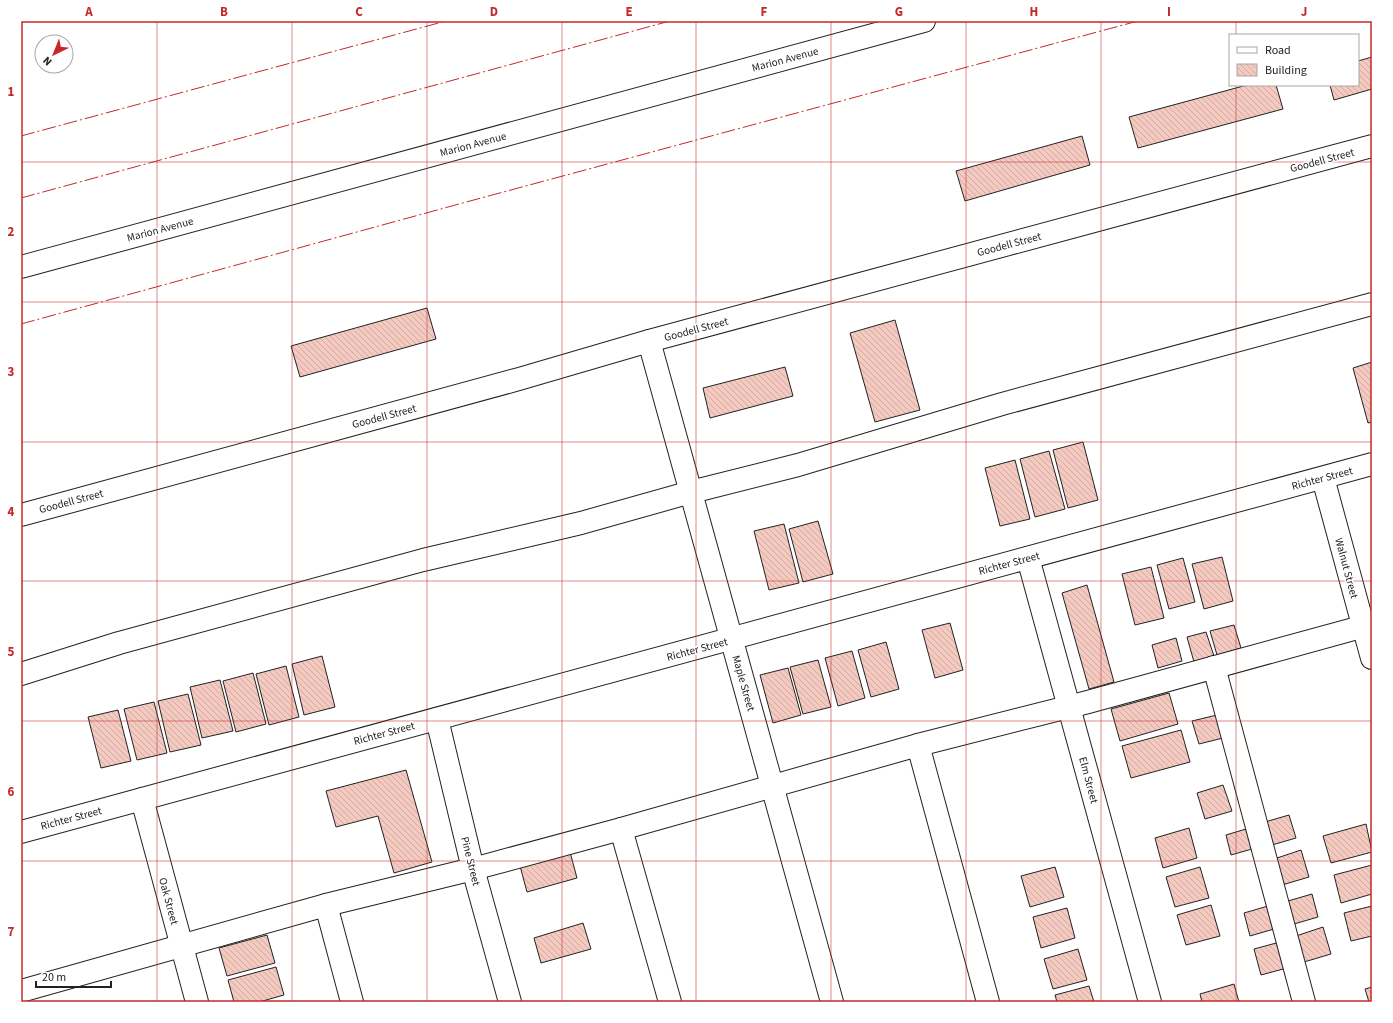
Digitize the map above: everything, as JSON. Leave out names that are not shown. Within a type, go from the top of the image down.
[{"type":"street","name":"Marion Avenue","points":[[21,267],[924,21]]},
{"type":"street","name":"Goodell Street","points":[[21,515],[519,380],[649,342],[1372,146]]},
{"type":"street","points":[[21,674],[118,643],[423,560],[581,524],[691,492],[798,465],[1002,404],[1372,304]]},
{"type":"street","name":"Maple Street","points":[[649,342],[832,1002]]},
{"type":"street","name":"Richter Street","points":[[21,832],[1372,464]]},
{"type":"street","name":"Walnut Street","points":[[1323,478],[1368,625],[1372,658]]},
{"type":"street","name":"Elm Street","points":[[1028,558],[1150,1002]]},
{"type":"street","points":[[28,994],[182,946],[326,905],[473,869],[918,745],[1069,707],[1368,625]]},
{"type":"street","points":[[1214,667],[1304,1002]]},
{"type":"street","name":"Pine Street","points":[[437,719],[473,869],[510,1002]]},
{"type":"street","points":[[918,745],[988,1002]]},
{"type":"street","name":"Oak Street","points":[[142,799],[197,1002]]},
{"type":"street","points":[[621,829],[670,1002]]},
{"type":"street","points":[[326,905],[352,1002]]},
{"type":"building","points":[[1372,57],[1372,89],[1334,100],[1330,86],[1359,86],[1359,61]]},
{"type":"building","points":[[1243,86],[1276,86],[1283,109],[1138,148],[1129,117]]},
{"type":"building","points":[[1082,136],[1090,165],[965,201],[956,171]]},
{"type":"building","points":[[427,308],[436,339],[300,377],[291,346]]},
{"type":"building","points":[[895,320],[920,410],[875,422],[850,333]]},
{"type":"building","points":[[1372,362],[1372,422],[1368,423],[1353,368]]},
{"type":"building","points":[[785,367],[793,396],[710,418],[703,388]]},
{"type":"building","points":[[1083,442],[1098,500],[1068,508],[1053,450]]},
{"type":"building","points":[[1049,451],[1065,509],[1035,517],[1020,459]]},
{"type":"building","points":[[1015,460],[1030,519],[1000,526],[985,468]]},
{"type":"building","points":[[818,521],[833,574],[803,582],[789,529]]},
{"type":"building","points":[[784,524],[799,583],[769,590],[754,531]]},
{"type":"building","points":[[1222,557],[1233,601],[1204,609],[1192,564]]},
{"type":"building","points":[[1183,558],[1195,602],[1169,609],[1157,565]]},
{"type":"building","points":[[1151,567],[1164,618],[1135,625],[1122,574]]},
{"type":"building","points":[[1087,585],[1114,682],[1089,689],[1062,593]]},
{"type":"building","points":[[950,623],[963,670],[935,678],[922,630]]},
{"type":"building","points":[[1234,625],[1241,648],[1217,655],[1210,631]]},
{"type":"building","points":[[1206,632],[1214,656],[1194,662],[1187,637]]},
{"type":"building","points":[[1176,638],[1182,661],[1158,668],[1152,645]]},
{"type":"building","points":[[886,642],[899,689],[871,697],[858,650]]},
{"type":"building","points":[[852,651],[865,698],[838,706],[825,658]]},
{"type":"building","points":[[322,656],[335,707],[304,715],[292,664]]},
{"type":"building","points":[[818,660],[831,707],[803,714],[790,667]]},
{"type":"building","points":[[286,666],[299,717],[269,725],[256,674]]},
{"type":"building","points":[[788,668],[801,715],[773,723],[760,675]]},
{"type":"building","points":[[253,673],[266,724],[236,732],[223,681]]},
{"type":"building","points":[[220,680],[233,731],[202,738],[190,687]]},
{"type":"building","points":[[1169,693],[1178,724],[1120,741],[1111,709]]},
{"type":"building","points":[[188,694],[201,745],[170,752],[158,701]]},
{"type":"building","points":[[154,702],[167,753],[137,760],[124,709]]},
{"type":"building","points":[[118,710],[131,761],[101,768],[88,717]]},
{"type":"building","points":[[1217,715],[1223,738],[1199,744],[1192,721]]},
{"type":"building","points":[[1181,730],[1190,762],[1131,778],[1122,746]]},
{"type":"building","points":[[406,770],[432,862],[394,873],[378,816],[336,827],[326,791]]},
{"type":"building","points":[[1223,785],[1232,811],[1205,819],[1197,793]]},
{"type":"building","points":[[1289,815],[1296,838],[1272,845],[1265,822]]},
{"type":"building","points":[[1366,824],[1372,852],[1331,863],[1323,836]]},
{"type":"building","points":[[1189,828],[1197,858],[1163,868],[1155,838]]},
{"type":"building","points":[[1246,829],[1252,849],[1231,855],[1226,835]]},
{"type":"building","points":[[1301,850],[1309,877],[1282,885],[1274,859]]},
{"type":"building","points":[[570,852],[577,878],[527,892],[520,866]]},
{"type":"building","points":[[1372,865],[1372,894],[1341,903],[1334,875]]},
{"type":"building","points":[[1055,867],[1064,897],[1030,907],[1021,876]]},
{"type":"building","points":[[1200,867],[1209,898],[1175,907],[1166,877]]},
{"type":"building","points":[[1312,894],[1318,917],[1294,924],[1288,901]]},
{"type":"building","points":[[1211,905],[1220,936],[1186,945],[1177,915]]},
{"type":"building","points":[[1268,906],[1274,929],[1250,936],[1244,913]]},
{"type":"building","points":[[1372,906],[1372,936],[1351,941],[1344,913]]},
{"type":"building","points":[[1067,908],[1075,938],[1041,948],[1033,917]]},
{"type":"building","points":[[583,923],[591,949],[541,963],[534,938]]},
{"type":"building","points":[[1323,927],[1331,954],[1304,962],[1296,936]]},
{"type":"building","points":[[267,935],[275,963],[227,976],[219,948]]},
{"type":"building","points":[[1280,942],[1287,968],[1261,975],[1254,949]]},
{"type":"building","points":[[1078,949],[1087,980],[1053,989],[1044,959]]},
{"type":"building","points":[[276,967],[284,995],[259,1002],[234,1002],[228,980]]},
{"type":"building","points":[[1234,984],[1239,1002],[1202,1002],[1200,994]]},
{"type":"building","points":[[1089,986],[1094,1002],[1057,1002],[1055,995]]},
{"type":"building","points":[[1372,987],[1372,1002],[1369,1002],[1365,989]]},
{"type":"power","points":[[21,136],[446,21]]},
{"type":"power","points":[[21,198],[670,21]]},
{"type":"power","points":[[21,324],[1138,21]]}]
